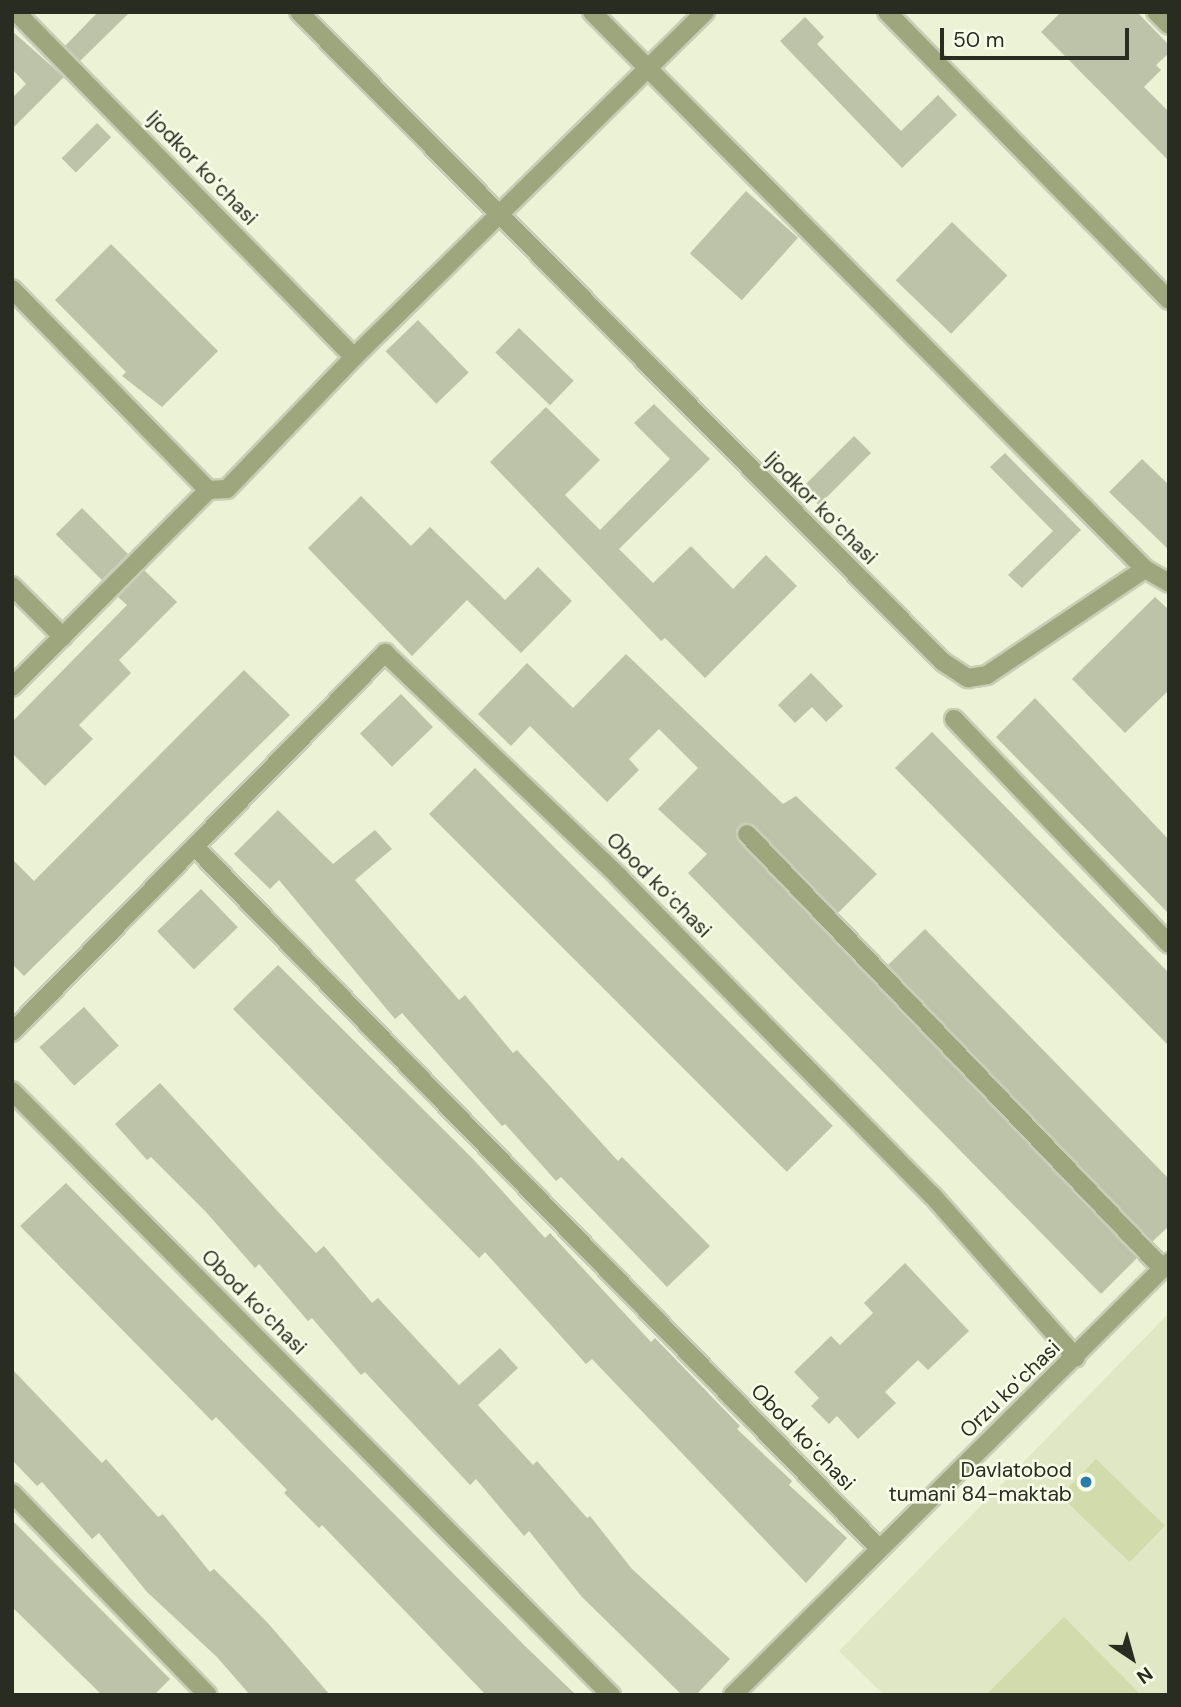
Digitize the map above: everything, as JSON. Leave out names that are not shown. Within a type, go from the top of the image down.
[{"type":"street","name":"Ijodkor koʻchasi","points":[[16,12],[354,357]]},
{"type":"street","name":"Ijodkor koʻchasi","points":[[299,12],[498,217],[943,662],[968,678],[987,675],[1158,576],[592,12]]},
{"type":"street","points":[[12,687],[208,491],[227,489],[354,357],[705,12]]},
{"type":"street","points":[[887,12],[1169,300]]},
{"type":"street","points":[[1156,12],[1169,25]]},
{"type":"street","points":[[12,289],[208,491]]},
{"type":"street","points":[[12,586],[63,638]]},
{"type":"street","name":"Obod koʻchasi","points":[[12,1032],[385,653],[619,877],[922,1185],[1076,1358]]},
{"type":"street","points":[[954,719],[1169,944]]},
{"type":"street","points":[[747,834],[1166,1265]]},
{"type":"street","name":"Obod koʻchasi","points":[[196,848],[878,1547]]},
{"type":"street","name":"Obod koʻchasi","points":[[12,1091],[611,1695]]},
{"type":"street","name":"Orzu koʻchasi","points":[[733,1695],[878,1547],[1076,1358],[1166,1265]]},
{"type":"street","points":[[12,1493],[208,1695]]},
{"type":"shaded area","name":"Davlatobod tumani 84-maktab","points":[[1169,1313],[1169,1695],[884,1695],[839,1651]]},
{"type":"shaded area","points":[[1096,1459],[1165,1526],[1130,1562],[1061,1496]]},
{"type":"shaded area","points":[[1064,1617],[1141,1695],[986,1695]]},
{"type":"building","points":[[98,12],[130,12],[80,61],[65,46]]},
{"type":"building","points":[[1061,12],[1137,12],[1169,45],[1169,53],[1156,65],[1161,70],[1144,87],[1169,112],[1169,161],[1041,32]]},
{"type":"building","points":[[805,17],[824,37],[817,44],[901,131],[938,95],[957,115],[902,168],[780,41]]},
{"type":"building","points":[[12,31],[64,77],[12,129],[12,98],[26,84],[12,69]]},
{"type":"building","points":[[97,123],[111,137],[76,172],[62,158]]},
{"type":"building","points":[[746,191],[798,238],[742,300],[690,253]]},
{"type":"building","points":[[952,222],[1007,275],[951,334],[896,280]]},
{"type":"building","points":[[111,244],[218,351],[162,407],[122,376],[126,372],[55,300]]},
{"type":"building","points":[[418,320],[469,373],[436,404],[386,351]]},
{"type":"building","points":[[519,328],[574,381],[550,405],[495,352]]},
{"type":"building","points":[[654,404],[710,459],[619,549],[653,583],[691,546],[733,589],[766,555],[797,586],[705,678],[665,638],[661,641],[490,462],[546,407],[600,460],[565,495],[600,530],[670,459],[634,423]]},
{"type":"building","points":[[854,436],[871,453],[819,505],[802,488]]},
{"type":"building","points":[[1005,453],[1081,530],[1022,588],[1008,575],[1053,531],[990,467]]},
{"type":"building","points":[[1142,459],[1169,485],[1169,550],[1109,492]]},
{"type":"building","points":[[361,496],[411,546],[430,527],[505,600],[538,567],[572,601],[521,653],[467,600],[412,656],[308,548]]},
{"type":"building","points":[[82,508],[128,554],[102,580],[56,534]]},
{"type":"building","points":[[144,570],[177,602],[119,660],[131,673],[79,725],[93,739],[45,786],[12,753],[12,722],[127,605],[118,597]]},
{"type":"building","points":[[1155,597],[1169,610],[1169,690],[1125,733],[1072,679]]},
{"type":"building","points":[[626,654],[783,804],[796,796],[877,874],[838,913],[755,826],[745,823],[736,830],[739,842],[1137,1258],[1101,1294],[688,873],[707,854],[658,809],[698,768],[659,729],[629,759],[639,770],[607,802],[530,726],[511,746],[478,714],[527,663],[573,708]]},
{"type":"building","points":[[244,670],[290,715],[24,976],[12,964],[12,859],[34,881]]},
{"type":"building","points":[[811,673],[843,706],[826,722],[812,707],[795,723],[778,705]]},
{"type":"building","points":[[401,694],[433,727],[392,767],[360,734]]},
{"type":"building","points":[[1035,698],[1169,840],[1169,914],[996,737]]},
{"type":"building","points":[[932,732],[1169,973],[1169,1046],[895,768]]},
{"type":"building","points":[[475,768],[833,1126],[787,1172],[429,814]]},
{"type":"building","points":[[278,810],[333,864],[375,830],[392,849],[355,880],[459,1000],[465,995],[513,1053],[517,1050],[618,1161],[622,1157],[710,1246],[667,1287],[561,1177],[556,1181],[505,1124],[502,1126],[402,1013],[395,1019],[279,880],[270,889],[234,854]]},
{"type":"building","points":[[201,889],[238,927],[194,969],[157,931]]},
{"type":"building","points":[[925,929],[1169,1179],[1169,1226],[1152,1242],[888,965]]},
{"type":"building","points":[[278,965],[473,1159],[545,1238],[550,1233],[651,1342],[655,1338],[740,1426],[737,1429],[792,1481],[789,1485],[847,1538],[806,1583],[592,1359],[586,1364],[485,1252],[479,1258],[233,1009]]},
{"type":"building","points":[[84,1007],[119,1046],[74,1086],[39,1047]]},
{"type":"building","points":[[160,1083],[316,1253],[324,1246],[372,1303],[378,1298],[459,1385],[500,1348],[518,1368],[478,1405],[533,1465],[537,1461],[587,1518],[590,1516],[632,1569],[730,1659],[696,1695],[682,1695],[582,1597],[529,1531],[524,1536],[476,1479],[470,1485],[365,1372],[361,1375],[312,1318],[308,1321],[259,1264],[255,1268],[206,1212],[151,1157],[147,1160],[115,1124]]},
{"type":"building","points":[[66,1183],[576,1695],[486,1695],[322,1525],[319,1528],[284,1493],[287,1490],[216,1417],[212,1421],[20,1226]]},
{"type":"building","points":[[905,1263],[969,1331],[928,1370],[918,1360],[885,1392],[896,1403],[858,1439],[837,1416],[829,1424],[811,1406],[819,1398],[794,1372],[831,1336],[840,1345],[873,1313],[864,1303]]},
{"type":"building","points":[[12,1369],[102,1463],[106,1459],[158,1517],[163,1514],[210,1572],[214,1569],[267,1622],[330,1695],[250,1695],[217,1657],[147,1592],[99,1533],[92,1539],[42,1482],[37,1486],[12,1460]]},
{"type":"building","points":[[12,1520],[170,1679],[154,1695],[102,1695],[12,1607]]},
{"type":"place","name":"Davlatobod tumani 84-maktab","points":[[1086,1482]]}]
